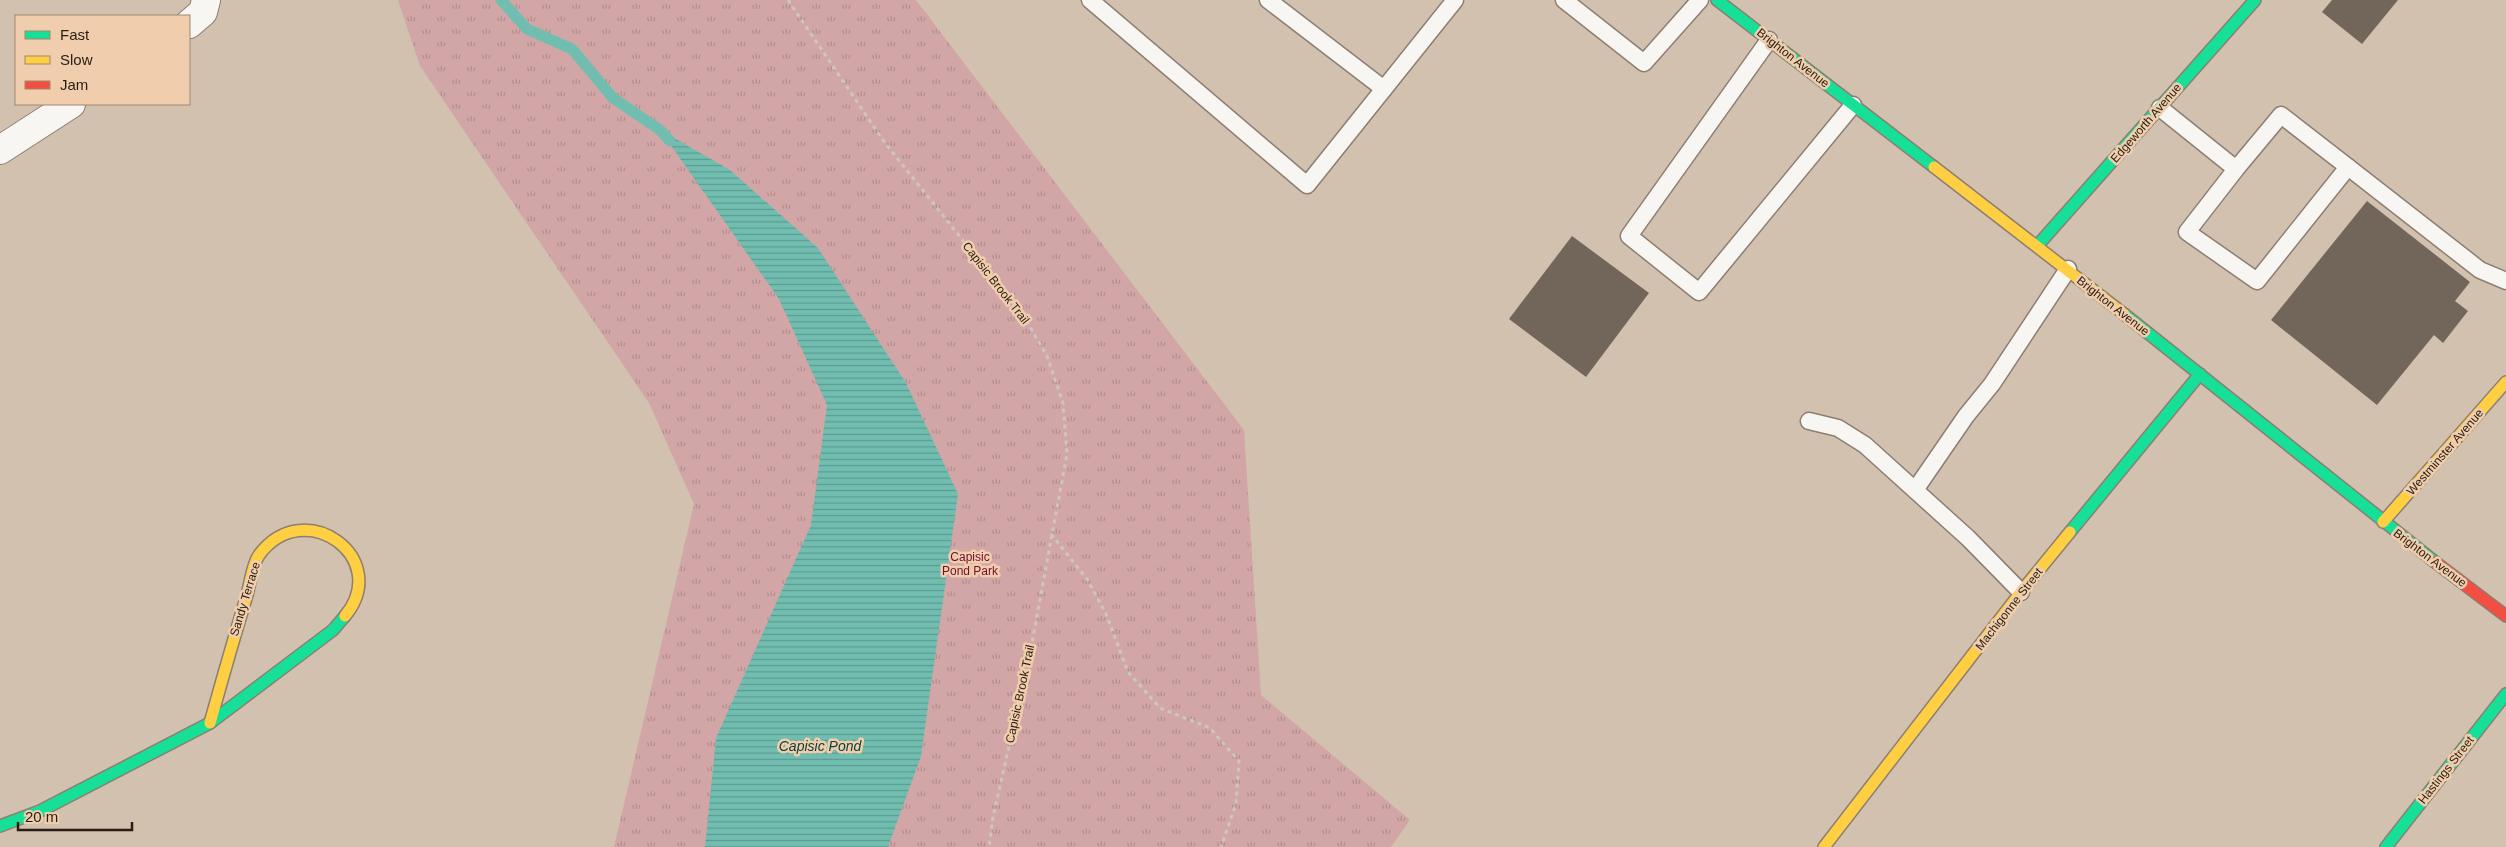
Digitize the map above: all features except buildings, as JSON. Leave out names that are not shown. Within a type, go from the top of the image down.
[{"type":"street","points":[[190,23],[203,12],[206,0]]},
{"type":"street","name":"Brighton Avenue","points":[[1717,0],[2068,269],[2383,522],[2506,616]]},
{"type":"street","name":"Edgeworth Avenue","points":[[2038,246],[2255,0]]},
{"type":"street","points":[[0,150],[69,105]]},
{"type":"street","name":"Machigonne Street","points":[[1824,847],[2021,592],[2200,374]]},
{"type":"street","name":"Westminster Avenue","points":[[2383,522],[2506,382]]},
{"type":"street","name":"Sandy Terrace","points":[[0,826],[40,811],[210,723],[347,618],[356,602],[360,584],[357,566],[349,550],[336,538],[319,530],[302,528],[284,533],[270,542],[258,556],[210,723]]},
{"type":"street","name":"Hastings Street","points":[[2386,847],[2506,694]]},
{"type":"lane","points":[[1090,0],[1307,185],[1455,0]]},
{"type":"lane","points":[[1268,0],[1384,89]]},
{"type":"lane","points":[[1564,0],[1644,63],[1700,0]]},
{"type":"lane","points":[[1769,40],[1629,236],[1699,292],[1853,104]]},
{"type":"lane","points":[[2160,108],[2236,169]]},
{"type":"lane","points":[[2348,167],[2258,281],[2187,232],[2281,115],[2348,167],[2480,270],[2506,281]]},
{"type":"lane","points":[[1915,490],[1966,416],[1992,384],[2068,269]]},
{"type":"lane","points":[[1809,421],[1838,428],[1864,445],[1968,538],[2021,592]]},
{"type":"path","name":"Capisic Brook Trail","points":[[788,0],[885,144],[1024,317],[1047,356],[1063,403],[1067,454],[1031,648],[993,817],[989,847]]},
{"type":"path","points":[[1051,534],[1087,580],[1106,614],[1128,672],[1160,708],[1210,728],[1239,761],[1236,804],[1221,847]]},
{"type":"green space","name":"Capisic Pond Park","points":[[398,0],[916,0],[1244,430],[1261,695],[1410,820],[1391,847],[614,847],[694,504],[649,403],[420,66]]},
{"type":"water","name":"Capisic Pond","points":[[660,130],[730,170],[818,248],[906,383],[958,494],[921,756],[888,847],[705,847],[716,738],[811,525],[827,405],[779,299]]},
{"type":"waterway","points":[[501,0],[527,29],[572,49],[613,98],[660,130],[670,141]]},
{"type":"traffic: fast","points":[[1717,0],[1934,167]]},
{"type":"traffic: fast","points":[[2037,246],[2255,0]]},
{"type":"traffic: fast","points":[[2124,314],[2435,562]]},
{"type":"traffic: fast","points":[[2070,532],[2200,374]]},
{"type":"traffic: fast","points":[[0,826],[40,811],[210,723],[333,630],[345,616]]},
{"type":"traffic: fast","points":[[2386,847],[2506,694]]},
{"type":"traffic: slow","points":[[1934,167],[2124,314]]},
{"type":"traffic: slow","points":[[2383,522],[2506,382]]},
{"type":"traffic: slow","points":[[210,723],[255,564],[259,555],[278,538],[298,531],[319,532],[337,541],[351,555],[358,573],[357,594],[345,616]]},
{"type":"traffic: slow","points":[[1824,847],[2021,592],[2070,532]]},
{"type":"traffic: jam","points":[[2435,562],[2506,616]]}]
